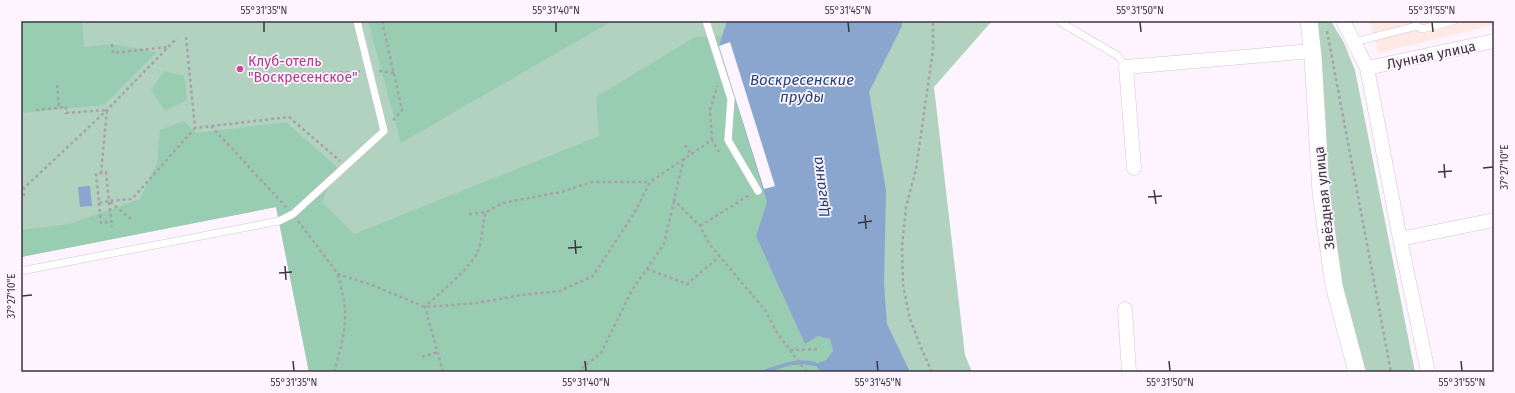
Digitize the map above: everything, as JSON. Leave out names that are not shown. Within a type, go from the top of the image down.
[{"type":"street","name":"Звёздная улица","points":[[1309,21],[1321,192],[1334,286],[1357,372]]},
{"type":"street","points":[[1343,21],[1367,68],[1400,239],[1428,372]]},
{"type":"street","name":"Лунная улица","points":[[1367,68],[1494,41]]},
{"type":"street","points":[[1134,168],[1126,68],[1312,51]]},
{"type":"street","points":[[1400,239],[1494,220]]},
{"type":"street","points":[[1125,309],[1129,372]]},
{"type":"lane","points":[[21,271],[279,221],[293,214],[384,131],[357,21]]},
{"type":"lane","points":[[706,21],[731,100],[728,140],[758,190]]},
{"type":"lane","points":[[1354,42],[1417,24],[1422,29],[1452,21]]},
{"type":"lane","points":[[1060,22],[1118,56],[1126,68]]},
{"type":"path","points":[[382,21],[402,110],[384,131]]},
{"type":"path","points":[[932,372],[910,319],[903,285],[902,246],[906,207],[916,169],[933,50],[933,21]]},
{"type":"path","points":[[1327,31],[1391,372]]},
{"type":"path","points":[[186,37],[195,128]]},
{"type":"path","points":[[24,196],[23,188],[107,110],[177,38]]},
{"type":"path","points":[[112,44],[113,54],[168,47]]},
{"type":"path","points":[[322,74],[369,70],[394,73]]},
{"type":"path","points":[[719,152],[712,140],[710,110],[721,70]]},
{"type":"path","points":[[57,85],[59,108]]},
{"type":"path","points":[[36,110],[66,107],[66,113],[107,110]]},
{"type":"path","points":[[101,173],[107,110]]},
{"type":"path","points":[[99,202],[132,199],[195,128],[289,117],[346,166]]},
{"type":"path","points":[[211,126],[293,214],[338,274],[346,317],[341,347],[334,372]]},
{"type":"path","points":[[338,274],[372,285],[424,307],[477,303],[521,295],[560,291],[593,276],[636,210],[650,182],[712,140]]},
{"type":"path","points":[[685,145],[691,154]]},
{"type":"path","points":[[577,372],[601,353],[632,290],[664,244],[684,158]]},
{"type":"path","points":[[111,222],[101,223],[96,174],[106,172],[112,227]]},
{"type":"path","points":[[469,214],[486,212],[503,203],[561,192],[592,182],[650,182]]},
{"type":"path","points":[[700,226],[758,190]]},
{"type":"path","points":[[674,200],[700,226],[710,245],[719,257],[765,310],[776,331],[806,372]]},
{"type":"path","points":[[109,201],[130,219]]},
{"type":"path","points":[[424,307],[466,268],[478,252],[486,212]]},
{"type":"path","points":[[647,269],[687,284],[719,257]]},
{"type":"path","points":[[424,307],[443,372]]},
{"type":"path","points":[[789,350],[820,349]]},
{"type":"path","points":[[422,357],[438,352]]},
{"type":"shaded area","points":[[1370,21],[1494,21],[1494,25],[1379,53]]},
{"type":"green space","name":"Клуб-отель \"Воскресенское\"","points":[[21,21],[992,21],[934,87],[965,355],[972,372],[309,372],[276,207],[21,257]]},
{"type":"green space","points":[[21,21],[82,21],[84,47],[112,44],[157,52],[104,105],[21,113]]},
{"type":"green space","points":[[368,21],[612,21],[401,143]]},
{"type":"green space","points":[[1316,21],[1331,21],[1344,43],[1355,70],[1415,372],[1361,372],[1331,241]]},
{"type":"green space","points":[[722,36],[719,46],[767,202],[756,236],[805,344],[818,336],[830,339],[833,351],[826,360],[815,364],[820,372],[309,372],[276,207],[21,257],[21,230],[69,224],[140,199],[157,163],[160,130],[184,121],[196,133],[286,122],[337,167],[322,202],[354,234],[599,136],[596,97],[695,37]]},
{"type":"green space","points":[[164,71],[184,76],[187,100],[165,111],[151,90]]},
{"type":"water","name":"Воскресенские пруды","points":[[727,21],[902,21],[902,26],[869,92],[886,190],[884,283],[887,324],[910,372],[820,372],[815,364],[826,360],[833,351],[830,339],[818,336],[805,344],[756,236],[767,202],[719,46]]},
{"type":"water","points":[[90,186],[92,206],[80,207],[78,187]]},
{"type":"pier","points":[[730,42],[775,186],[764,189],[719,46]]},
{"type":"waterway","points":[[764,372],[795,363],[802,362],[815,364]]},
{"type":"place","name":"Клуб-отель \"Воскресенское\"","points":[[240,69]]},
{"type":"water label","name":"Цыганка","points":[[821,187]]}]
